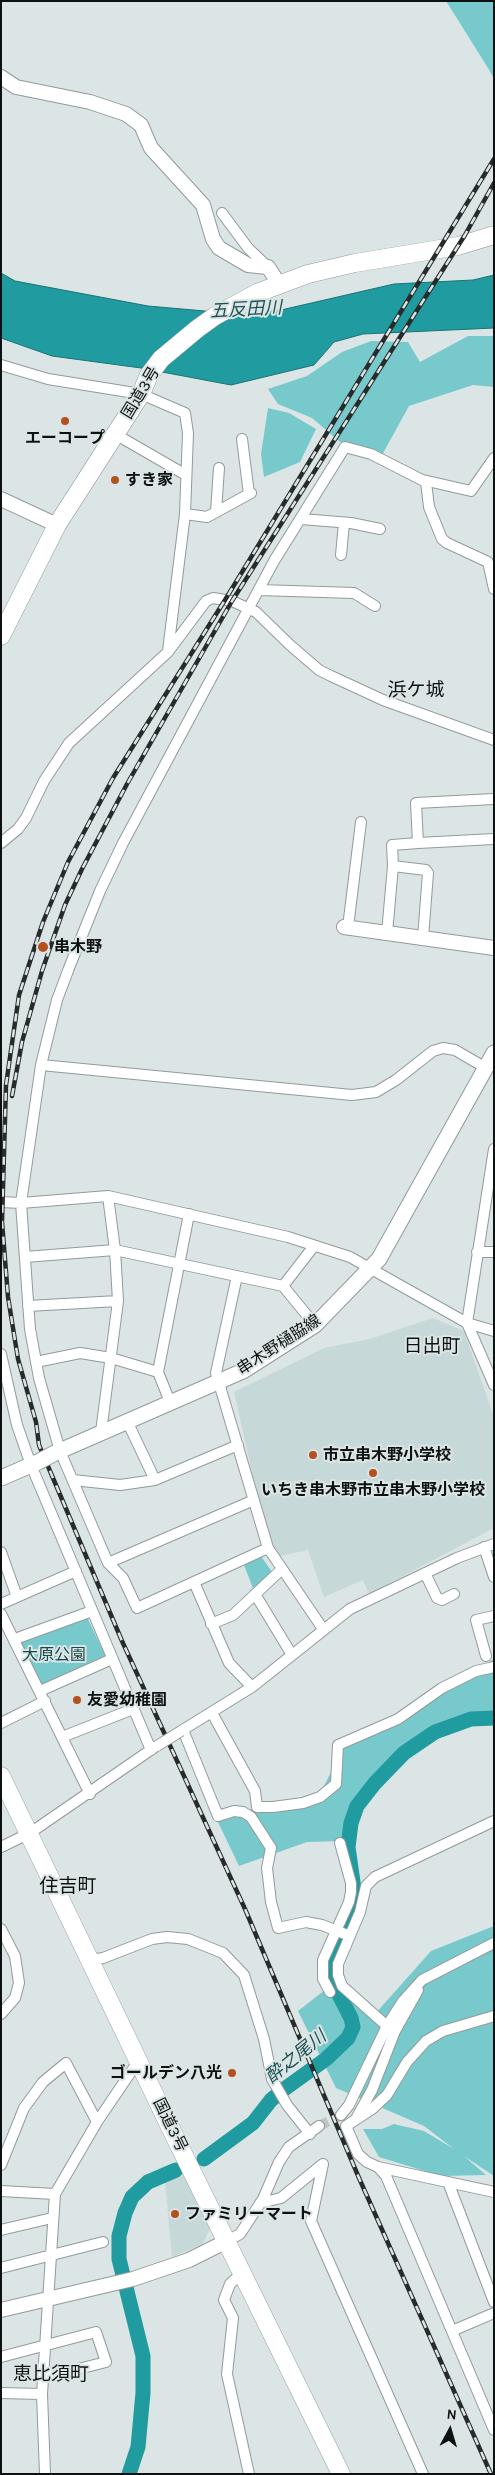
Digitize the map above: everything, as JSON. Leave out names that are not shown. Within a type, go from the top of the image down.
[{"type":"highway","name":"国道3号","points":[[1,636],[57,526],[141,394],[149,375],[161,360],[184,340],[215,316],[228,309],[279,284],[308,274],[346,265],[458,246],[494,235]]},
{"type":"highway","name":"国道3号","points":[[1,1776],[341,2474]]},
{"type":"main road","name":"串木野樋脇線","points":[[1,1478],[251,1366],[315,1325],[379,1259],[494,1053]]},
{"type":"street","points":[[1,77],[16,87],[90,102],[126,114],[140,126],[151,148],[203,205],[213,239],[219,248],[248,265],[268,267]]},
{"type":"street","points":[[222,213],[248,248],[268,267],[279,284]]},
{"type":"street","points":[[1,365],[48,379],[141,394],[185,413],[188,433],[185,514],[168,652]]},
{"type":"street","points":[[115,434],[186,475]]},
{"type":"street","points":[[185,514],[207,517],[250,493],[242,440]]},
{"type":"street","points":[[268,1548],[137,1608],[123,1578],[108,1563],[73,1480],[58,1452],[36,1362],[28,1306],[21,1204],[41,1066],[57,1000],[100,891],[122,843],[274,560],[345,447],[371,454],[423,480],[472,491],[494,458]]},
{"type":"street","points":[[216,512],[219,468]]},
{"type":"street","points":[[423,480],[426,482],[429,507],[442,539],[488,562],[494,589]]},
{"type":"street","points":[[1,499],[57,526]]},
{"type":"street","points":[[301,519],[380,528]]},
{"type":"street","points":[[341,555],[344,523]]},
{"type":"street","points":[[259,590],[354,592],[375,606]]},
{"type":"street","points":[[4,839],[26,818],[44,781],[69,742],[168,652],[206,601],[213,598],[225,600],[256,612],[319,670],[383,700],[494,740]]},
{"type":"street","points":[[418,843],[416,803],[494,799]]},
{"type":"street","points":[[361,822],[346,927],[494,948]]},
{"type":"street","points":[[387,933],[393,866],[392,845],[494,839]]},
{"type":"street","points":[[393,866],[426,870],[428,873],[423,938]]},
{"type":"street","points":[[41,1066],[352,1095],[376,1092],[396,1080],[433,1050],[443,1048],[455,1050],[486,1068]]},
{"type":"street","points":[[494,1149],[467,1323],[494,1385]]},
{"type":"street","points":[[101,1432],[118,1301],[108,1196]]},
{"type":"street","points":[[1,1202],[21,1204],[108,1196],[288,1237],[350,1257],[467,1323],[494,1331]]},
{"type":"street","points":[[170,1402],[158,1372],[189,1214]]},
{"type":"street","points":[[284,1286],[314,1246]]},
{"type":"street","points":[[25,1257],[114,1250],[284,1286],[315,1325]]},
{"type":"street","points":[[477,1252],[494,1252]]},
{"type":"street","points":[[237,1276],[216,1373],[220,1381],[268,1548],[323,1629]]},
{"type":"street","points":[[28,1306],[118,1301]]},
{"type":"street","points":[[36,1362],[80,1353],[111,1358],[158,1372]]},
{"type":"street","points":[[1,1354],[5,1388],[17,1425],[133,1709],[154,1748]]},
{"type":"street","points":[[127,1421],[155,1480]]},
{"type":"street","points":[[73,1480],[120,1485],[155,1480],[238,1445]]},
{"type":"street","points":[[108,1563],[254,1500]]},
{"type":"street","points":[[1,1847],[30,1833],[90,1794],[154,1748],[252,1687],[350,1609],[425,1573],[489,1546],[494,1577]]},
{"type":"street","points":[[1,1552],[17,1597]]},
{"type":"street","points":[[211,1624],[233,1615],[282,1569]]},
{"type":"street","points":[[1,1604],[76,1571]]},
{"type":"street","points":[[425,1573],[437,1598],[442,1600],[454,1594]]},
{"type":"street","points":[[194,1582],[229,1663],[252,1687]]},
{"type":"street","points":[[255,1594],[292,1654]]},
{"type":"street","points":[[15,1639],[92,1612]]},
{"type":"street","points":[[1,1614],[90,1794]]},
{"type":"street","points":[[486,1656],[476,1620],[494,1616]]},
{"type":"street","points":[[40,1691],[112,1659]]},
{"type":"street","points":[[212,1712],[255,1791],[257,1806],[273,1807],[303,1803],[320,1797],[336,1784],[339,1758],[338,1746],[398,1719],[442,1688],[476,1671],[494,1666]]},
{"type":"street","points":[[1,1723],[45,1701]]},
{"type":"street","points":[[62,1737],[133,1709]]},
{"type":"street","points":[[182,1730],[218,1816],[243,1812],[251,1817],[272,1848],[267,1868],[271,1902],[278,1928],[306,1922],[344,1933]]},
{"type":"street","points":[[330,1992],[323,1979],[323,1960],[360,1912],[366,1886],[375,1877],[494,1821]]},
{"type":"street","points":[[340,1843],[351,1883],[350,1902],[338,1964],[338,1974],[342,1986],[387,2026]]},
{"type":"street","points":[[1,1929],[15,1956],[20,1983],[15,1998],[1,2014]]},
{"type":"street","points":[[91,1960],[103,1958],[152,1939],[167,1937],[188,1939],[223,1954],[244,1975],[264,2039],[272,2079],[287,2104],[310,2134]]},
{"type":"street","points":[[341,2115],[349,2105],[364,2078],[387,2026],[403,2001],[422,1980],[494,1943]]},
{"type":"street","points":[[357,2117],[372,2090],[395,2031],[422,1980]]},
{"type":"street","points":[[494,2016],[443,2032],[426,2041],[407,2062],[387,2095],[372,2109],[357,2117],[346,2126],[358,2154],[366,2162],[378,2168],[494,2192]]},
{"type":"street","points":[[45,2474],[42,2394],[55,2194],[97,2122],[139,2060]]},
{"type":"street","points":[[1,2165],[24,2108],[43,2082],[66,2062],[97,2122]]},
{"type":"street","points":[[1,2310],[133,2278],[189,2260],[240,2234],[260,2203],[279,2162],[289,2147],[320,2126]]},
{"type":"street","points":[[260,2203],[280,2198],[323,2164],[311,2221],[423,2474]]},
{"type":"street","points":[[378,2168],[386,2176],[494,2430]]},
{"type":"street","points":[[448,2182],[494,2302]]},
{"type":"street","points":[[1,2191],[55,2194]]},
{"type":"street","points":[[1,2230],[52,2218]]},
{"type":"street","points":[[1,2268],[103,2242]]},
{"type":"street","points":[[242,2273],[230,2284],[224,2300],[233,2318],[227,2374],[249,2474]]},
{"type":"street","points":[[452,2331],[494,2312]]},
{"type":"street","points":[[1,2357],[96,2332],[106,2362],[43,2378]]},
{"type":"street","points":[[1,2393],[42,2394]]},
{"type":"shaded area","points":[[1,273],[15,281],[148,306],[239,314],[281,310],[394,284],[473,280],[494,275],[494,328],[363,334],[334,342],[314,365],[231,385],[141,368],[52,356],[1,338]]},
{"type":"shaded area","name":"いちき串木野市立串木野小学校","points":[[433,1318],[464,1331],[494,1417],[494,1528],[369,1594],[363,1580],[324,1597],[308,1550],[276,1557],[265,1529],[234,1392],[324,1348],[370,1339]]},
{"type":"shaded area","points":[[187,2174],[210,2228],[203,2244],[172,2257],[165,2181]]},
{"type":"green space","points":[[446,1],[494,1],[494,79],[488,68]]},
{"type":"green space","points":[[468,336],[494,336],[494,387],[473,385],[409,406],[382,455],[362,446],[340,442],[312,418],[278,404],[268,389],[307,376],[342,352],[371,341],[408,342],[420,362]]},
{"type":"green space","points":[[268,408],[289,413],[316,429],[300,462],[264,477],[261,454]]},
{"type":"green space","points":[[261,1556],[272,1572],[254,1591],[244,1565]]},
{"type":"green space","name":"大原公園","points":[[87,1617],[106,1657],[42,1687],[20,1643]]},
{"type":"green space","points":[[494,1659],[494,1711],[455,1717],[400,1750],[356,1814],[354,1865],[340,1841],[307,1842],[239,1866],[216,1818],[240,1811],[317,1800],[345,1744],[410,1711]]},
{"type":"green space","points":[[494,1926],[494,2176],[464,2156],[486,2175],[441,2176],[379,2157],[363,2129],[382,2129],[394,2124],[424,2131],[454,2149],[424,2126],[336,2088],[298,2011],[339,1979],[375,2014],[431,1951]]},
{"type":"waterway","name":"酔之尾川","points":[[204,2159],[253,2123],[271,2100],[283,2090],[326,2059],[348,2038],[353,2027],[351,2018],[331,1979],[329,1965],[351,1917],[355,1896],[348,1847],[351,1823],[357,1806],[375,1783],[404,1753],[435,1732],[471,1719],[494,1718]]},
{"type":"waterway","name":"酔之尾川","points":[[129,2474],[138,2447],[143,2393],[143,2356],[119,2259],[119,2236],[125,2213],[132,2197],[148,2182],[176,2170]]},
{"type":"tunnel","points":[[319,2126],[341,2115]]},
{"type":"railway","points":[[491,2474],[359,2178],[245,1909],[122,1641],[39,1445],[36,1422],[18,1359],[8,1297],[2,1222],[6,1085],[19,995],[43,922],[68,862],[113,778],[225,600],[494,159]]},
{"type":"railway","points":[[12,1096],[22,1042],[42,971],[65,905],[82,869],[127,784],[232,601],[465,235],[494,183]]},
{"type":"place","name":"エーコープ","points":[[65,421]]},
{"type":"place","name":"すき家","points":[[115,480]]},
{"type":"place","name":"串木野","points":[[43,947]]},
{"type":"place","name":"市立串木野小学校","points":[[313,1455]]},
{"type":"place","name":"いちき串木野市立串木野小学校","points":[[373,1473]]},
{"type":"place","name":"友愛幼稚園","points":[[77,1700]]},
{"type":"place","name":"ゴールデン八光","points":[[232,2073]]},
{"type":"place","name":"ファミリーマート","points":[[175,2214]]},
{"type":"district","name":"浜ケ城","points":[[416,691]]},
{"type":"district","name":"日出町","points":[[432,1347]]},
{"type":"district","name":"住吉町","points":[[68,1887]]},
{"type":"district","name":"恵比須町","points":[[51,2375]]},
{"type":"water label","name":"五反田川","points":[[246,310]]}]
